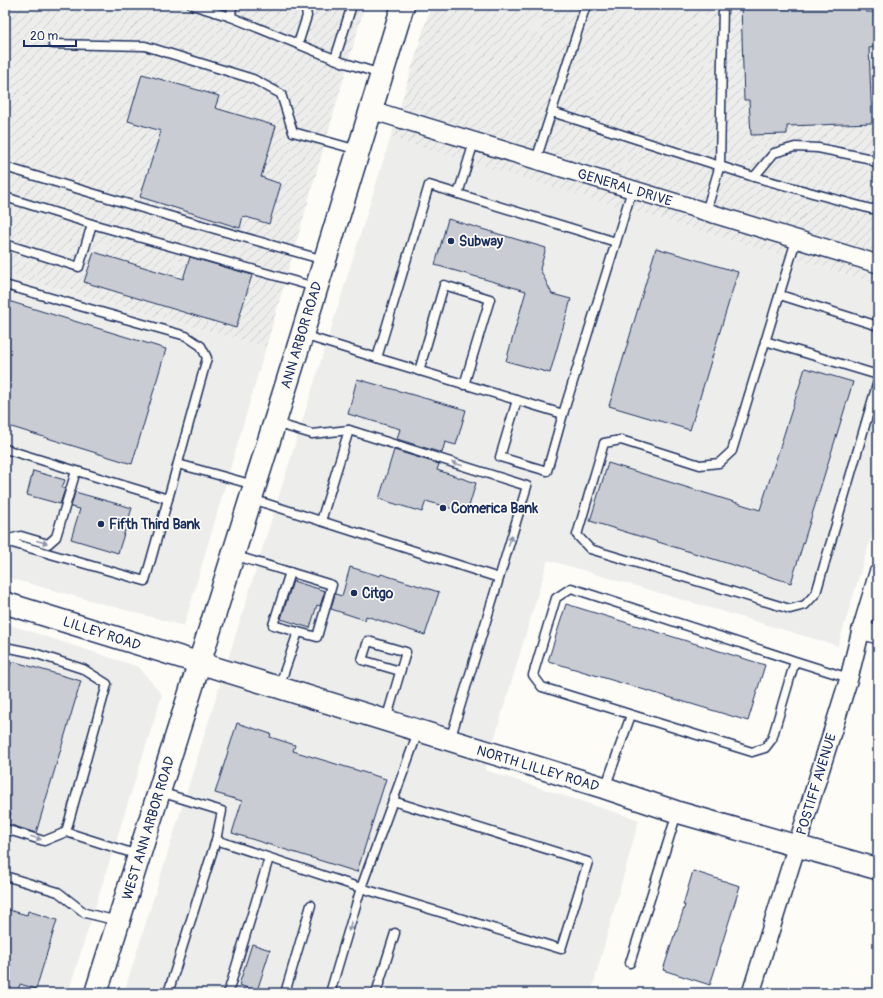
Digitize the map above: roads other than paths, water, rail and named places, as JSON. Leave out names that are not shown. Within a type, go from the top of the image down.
[{"type":"main road","name":"ANN ARBOR ROAD","points":[[199,664],[403,5]]},
{"type":"main road","name":"WEST ANN ARBOR ROAD","points":[[96,993],[199,664]]},
{"type":"street","name":"GENERAL DRIVE","points":[[371,110],[878,264]]},
{"type":"street","name":"POSTIFF AVENUE","points":[[751,993],[849,678],[861,630],[878,574]]},
{"type":"street","name":"LILLEY ROAD","points":[[5,603],[80,625],[199,664]]},
{"type":"street","points":[[861,630],[878,635]]},
{"type":"street","name":"NORTH LILLEY ROAD","points":[[199,664],[450,740],[677,812],[878,869]]},
{"type":"lane","points":[[192,5],[231,17],[335,59],[382,74]]},
{"type":"lane","points":[[231,17],[232,5]]},
{"type":"lane","points":[[298,44],[307,16],[305,5]]},
{"type":"lane","points":[[335,59],[352,5]]},
{"type":"lane","points":[[536,160],[586,5]]},
{"type":"lane","points":[[706,212],[720,165],[724,5]]},
{"type":"lane","points":[[53,44],[145,46],[253,79],[280,94],[293,132],[358,151]]},
{"type":"lane","points":[[552,112],[754,177],[871,209],[878,208]]},
{"type":"lane","points":[[458,194],[474,142]]},
{"type":"lane","points":[[754,177],[774,153],[795,147],[818,148],[866,158],[878,164]]},
{"type":"lane","points":[[5,167],[324,261]]},
{"type":"lane","points":[[377,358],[429,185],[616,242]]},
{"type":"lane","points":[[517,400],[500,457],[546,471],[632,190]]},
{"type":"lane","points":[[5,198],[316,287]]},
{"type":"lane","points":[[5,244],[79,267],[92,224]]},
{"type":"lane","points":[[796,240],[732,451],[719,463],[700,465],[621,440],[604,443],[577,535],[590,549],[790,608],[805,605],[816,593],[878,381]]},
{"type":"lane","points":[[5,285],[186,336],[201,346],[207,358],[145,582],[5,540]]},
{"type":"lane","points":[[419,371],[444,285],[490,299],[464,385]]},
{"type":"lane","points":[[780,294],[878,326]]},
{"type":"lane","points":[[302,335],[563,414]]},
{"type":"lane","points":[[766,341],[878,375]]},
{"type":"lane","points":[[274,423],[312,434],[349,430],[527,486],[450,740]]},
{"type":"lane","points":[[321,521],[349,430]]},
{"type":"lane","points":[[5,449],[168,499]]},
{"type":"lane","points":[[178,464],[252,492],[321,521],[499,578]]},
{"type":"lane","points":[[5,540],[22,536],[48,544],[56,537],[76,471]]},
{"type":"lane","points":[[233,555],[290,572],[332,585],[317,637],[273,625],[290,572]]},
{"type":"lane","points":[[795,661],[772,739],[765,748],[752,752],[542,688],[533,675],[556,598],[571,588],[849,678]]},
{"type":"lane","points":[[279,688],[298,632]]},
{"type":"lane","points":[[385,720],[406,652],[368,641],[362,660],[400,671]]},
{"type":"lane","points":[[5,647],[34,653],[83,669],[107,684],[66,832]]},
{"type":"lane","points":[[605,788],[631,715]]},
{"type":"lane","points":[[330,993],[361,888],[418,731]]},
{"type":"lane","points":[[159,791],[222,811],[216,840],[168,993]]},
{"type":"lane","points":[[216,840],[361,888],[560,949],[588,862],[393,801]]},
{"type":"lane","points":[[630,963],[677,812]]},
{"type":"lane","points":[[5,829],[44,841],[66,832],[139,855]]},
{"type":"lane","points":[[228,993],[269,858]]},
{"type":"lane","points":[[5,876],[58,892],[85,913],[119,921]]},
{"type":"lane","points":[[285,993],[311,905]]},
{"type":"lane","points":[[376,993],[395,933]]},
{"type":"place","name":"Subway","points":[[451,241]]},
{"type":"place","name":"Comerica Bank","points":[[443,508]]},
{"type":"place","name":"Fifth Third Bank","points":[[101,524]]},
{"type":"place","name":"Citgo","points":[[354,593]]}]
